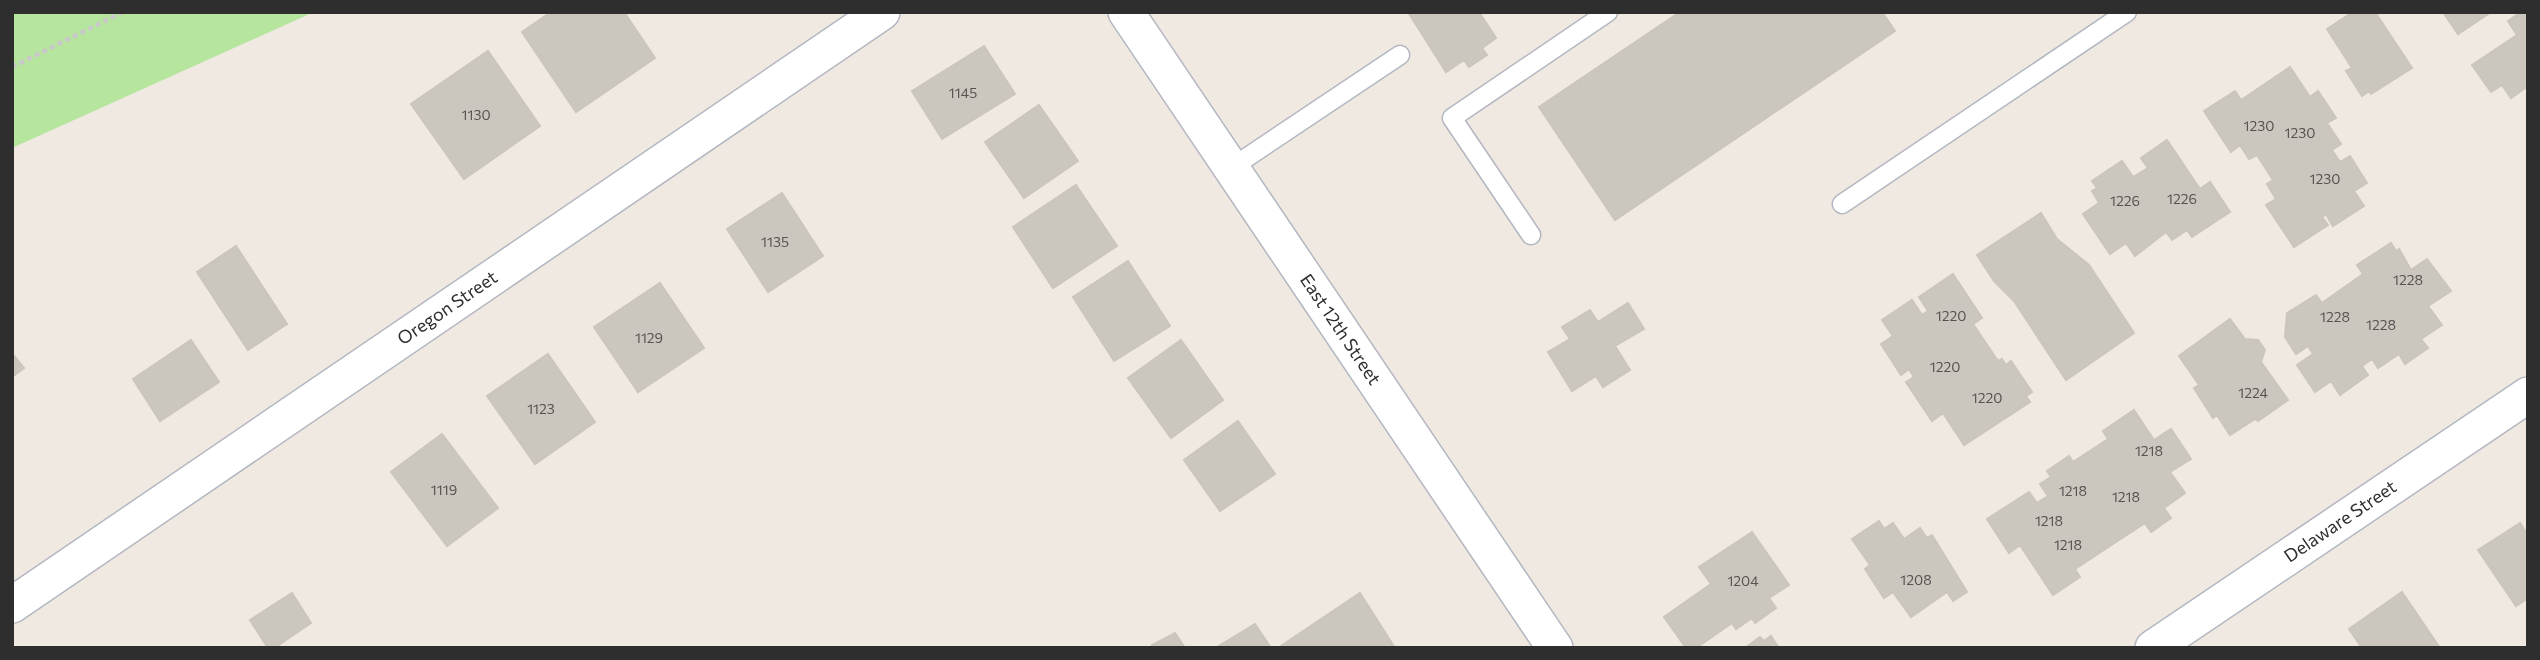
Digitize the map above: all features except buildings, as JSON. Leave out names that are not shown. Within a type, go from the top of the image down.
[{"type":"street","name":"Oregon Street","points":[[12,604],[882,12]]},
{"type":"street","name":"East 12th Street","points":[[1126,12],[1555,648]]},
{"type":"street","name":"Delaware Street","points":[[2153,648],[2528,395]]},
{"type":"lane","points":[[1531,235],[1452,118],[1608,12]]},
{"type":"lane","points":[[1842,204],[2127,12]]},
{"type":"lane","points":[[1231,168],[1400,55]]},
{"type":"path","points":[[12,67],[124,12]]},
{"type":"green space","points":[[12,12],[314,12],[12,148]]}]
